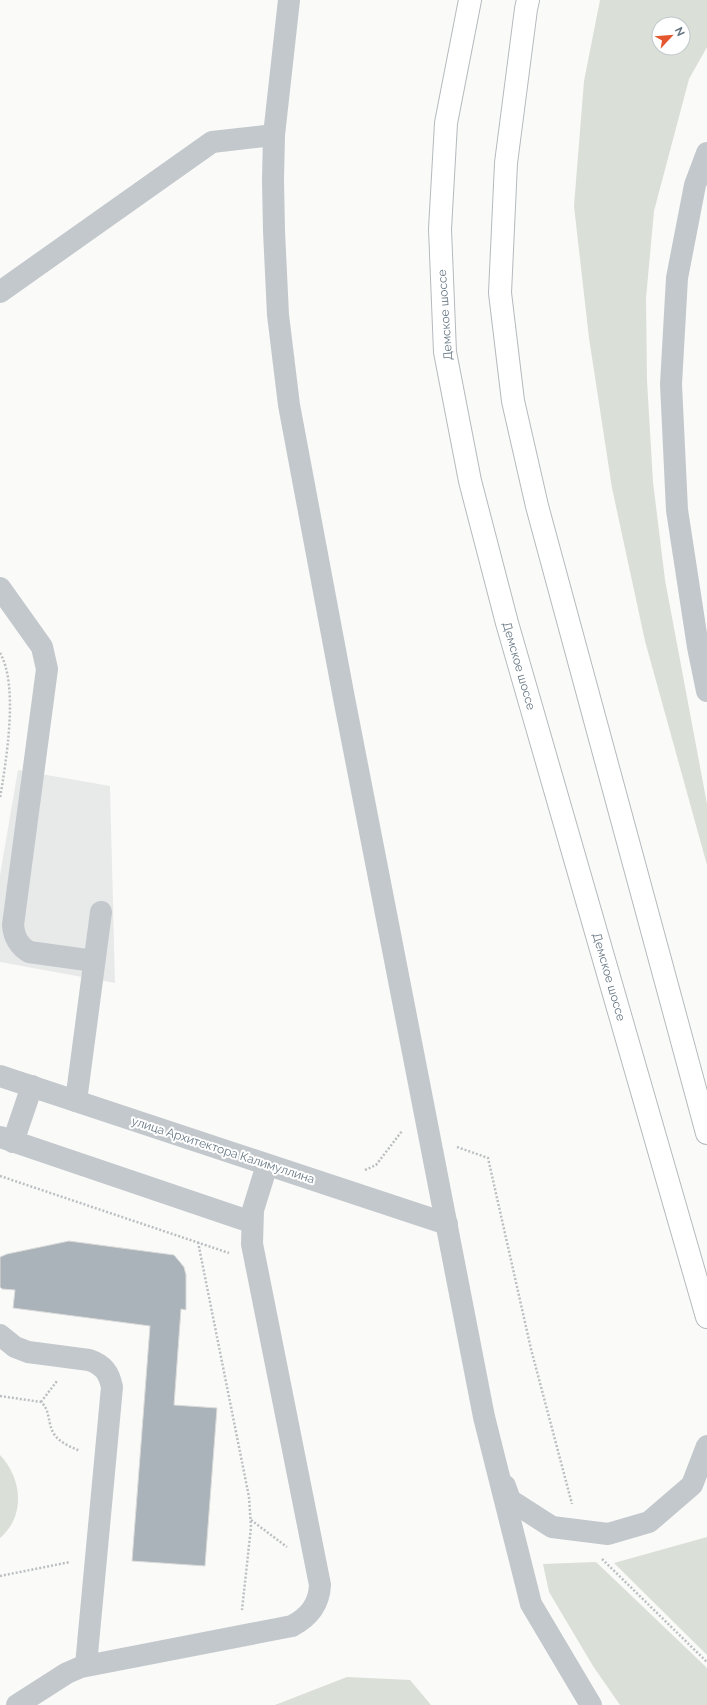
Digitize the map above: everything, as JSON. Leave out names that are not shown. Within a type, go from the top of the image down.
[{"type":"main road","name":"Демское шоссе","points":[[470,0],[446,123],[440,229],[445,352],[470,481],[507,623],[707,1317]]},
{"type":"main road","points":[[528,0],[506,163],[500,293],[513,401],[537,506],[707,1133]]},
{"type":"street","points":[[289,0],[274,135],[274,231],[278,300],[289,405],[345,705],[484,1417],[531,1604],[591,1705]]},
{"type":"street","points":[[0,292],[212,142],[274,135]]},
{"type":"street","points":[[707,153],[695,185],[677,278],[671,384],[677,510],[698,647],[707,691]]},
{"type":"street","points":[[0,588],[42,647],[46,658],[47,669],[13,925],[14,934],[22,948],[29,952],[94,961]]},
{"type":"street","points":[[76,1101],[101,912]]},
{"type":"street","name":"улица Архитектора Калимуллина","points":[[0,1076],[447,1224]]},
{"type":"street","points":[[32,1086],[7,1140],[251,1222]]},
{"type":"street","points":[[17,1705],[68,1673],[86,1665],[292,1626],[308,1615],[317,1601],[319,1592],[316,1569],[254,1261],[251,1239],[251,1222],[255,1201],[266,1165]]},
{"type":"street","points":[[0,1335],[21,1350],[89,1360],[97,1363],[105,1369],[112,1387],[86,1665]]},
{"type":"street","points":[[484,1417],[510,1500],[552,1527],[608,1534],[649,1522],[692,1485],[707,1446]]},
{"type":"path","points":[[0,653],[6,666],[8,678],[9,707],[7,761],[0,798]]},
{"type":"path","points":[[430,1138],[488,1158],[535,1364],[575,1516],[601,1558],[707,1662]]},
{"type":"path","points":[[0,1176],[254,1261]]},
{"type":"path","points":[[198,1242],[248,1486],[251,1520],[250,1548],[239,1636]]},
{"type":"path","points":[[0,1396],[41,1402],[48,1411],[52,1430],[63,1443],[105,1464]]},
{"type":"path","points":[[251,1520],[316,1569]]},
{"type":"path","points":[[0,1576],[96,1557]]},
{"type":"shaded area","points":[[600,0],[707,0],[707,47],[689,79],[654,211],[646,298],[647,381],[653,482],[665,580],[707,804],[707,865],[645,641],[612,488],[589,338],[574,206],[584,81]]},
{"type":"shaded area","points":[[18,770],[110,786],[115,983],[0,962],[0,875]]},
{"type":"shaded area","points":[[0,1455],[13,1475],[17,1486],[18,1497],[14,1519],[0,1538]]},
{"type":"shaded area","points":[[707,1537],[707,1655],[614,1563]]},
{"type":"shaded area","points":[[596,1562],[707,1668],[707,1705],[620,1705],[593,1666],[549,1592],[543,1564]]},
{"type":"shaded area","points":[[347,1677],[410,1680],[431,1705],[275,1705]]},
{"type":"building","points":[[69,1241],[174,1255],[184,1267],[186,1275],[186,1310],[181,1309],[174,1405],[217,1408],[205,1566],[132,1561],[150,1326],[13,1308],[15,1290],[2,1289],[0,1287],[0,1257],[7,1254]]}]
